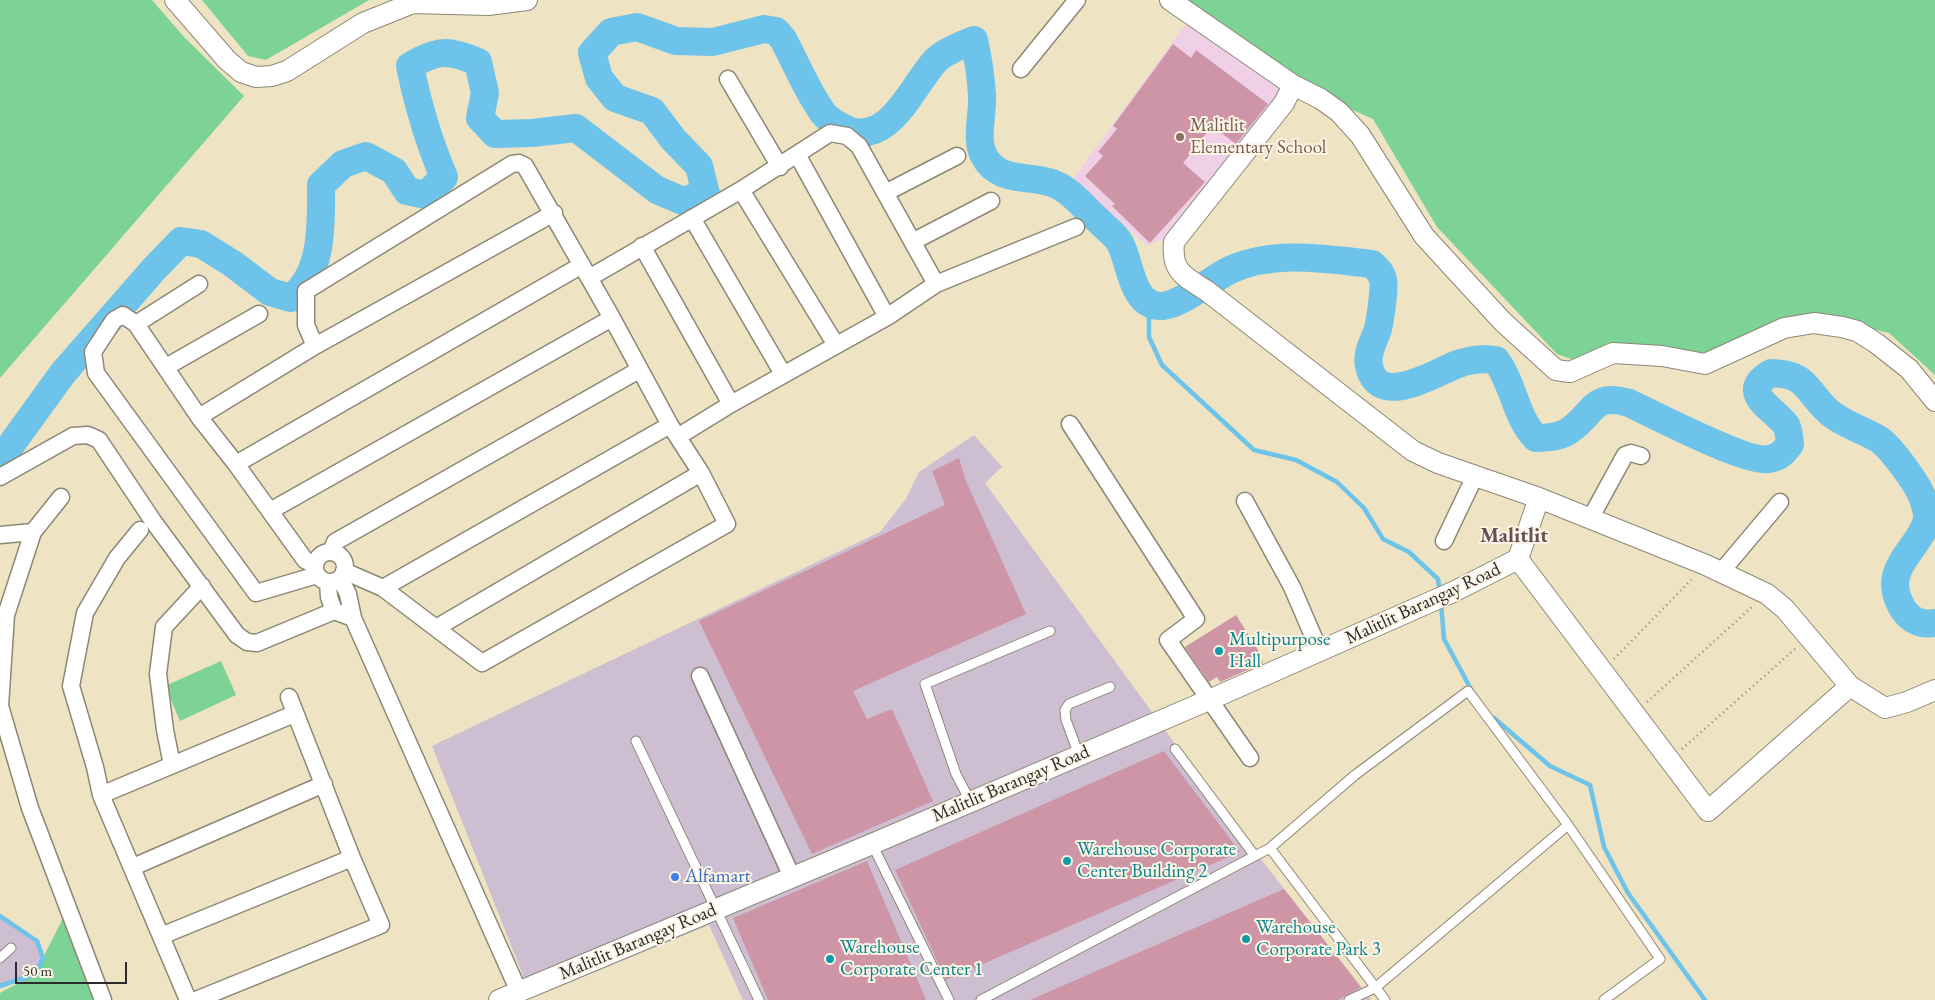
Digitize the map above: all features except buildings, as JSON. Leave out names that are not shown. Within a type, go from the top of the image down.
[{"type":"street","points":[[175,0],[227,60],[241,72],[256,77],[272,76],[287,72],[363,23],[413,3],[488,5],[527,0]]},
{"type":"street","points":[[1021,69],[1076,0]]},
{"type":"street","points":[[1170,0],[1293,85],[1321,99],[1340,112],[1360,134],[1424,236],[1503,322],[1556,370],[1570,372],[1613,353],[1662,356],[1705,364],[1784,328],[1814,323],[1842,326],[1857,331],[1876,343],[1909,369],[1935,401]]},
{"type":"street","points":[[728,79],[780,167]]},
{"type":"street","points":[[1293,85],[1284,103],[1174,242],[1174,263],[1179,272],[1207,291],[1413,451],[1438,463],[1539,498],[1713,569],[1767,594],[1785,609],[1850,686],[1885,708],[1907,702],[1935,690]]},
{"type":"street","points":[[236,464],[586,272],[642,246],[780,167],[830,133],[847,136],[859,146],[887,192],[936,284]]},
{"type":"street","points":[[798,156],[888,317]]},
{"type":"street","points":[[887,192],[956,156]]},
{"type":"street","points":[[315,346],[306,324],[306,291],[512,164],[519,163],[525,166],[554,213],[639,370],[701,473],[727,524],[482,663],[383,588],[329,574],[304,560],[236,464],[199,417],[136,324],[123,315],[114,320],[94,352],[96,374],[256,593],[329,574],[344,561],[341,556],[331,552],[320,555],[329,574],[348,594],[354,618],[506,998]]},
{"type":"street","points":[[741,190],[836,345]]},
{"type":"street","points":[[914,241],[991,200]]},
{"type":"street","points":[[199,417],[315,346],[554,213]]},
{"type":"street","points":[[692,218],[783,374]]},
{"type":"street","points":[[383,588],[674,431],[731,404],[888,317],[936,284],[1076,227]]},
{"type":"street","points":[[642,246],[731,404]]},
{"type":"street","points":[[136,324],[199,284]]},
{"type":"street","points":[[166,367],[259,314]]},
{"type":"street","points":[[270,511],[612,318]]},
{"type":"street","points":[[331,552],[335,542],[639,370]]},
{"type":"street","points":[[1070,424],[1196,619],[1168,640],[1250,758]]},
{"type":"street","points":[[0,477],[73,436],[88,435],[100,440],[153,520],[237,634],[247,642],[257,643],[334,611],[354,618]]},
{"type":"street","points":[[1590,519],[1625,455],[1631,453],[1642,456]]},
{"type":"street","points":[[436,628],[701,473]]},
{"type":"street","points":[[1444,541],[1475,476]]},
{"type":"street","points":[[61,497],[33,532],[6,614],[0,705],[30,808],[103,1000]]},
{"type":"street","points":[[1539,498],[1518,559],[1708,811],[1850,686]]},
{"type":"street","points":[[1244,501],[1292,587],[1320,652]]},
{"type":"street","points":[[1713,569],[1780,502]]},
{"type":"street","points":[[140,530],[117,558],[84,612],[71,686],[95,767],[101,795],[188,1000]]},
{"type":"street","points":[[0,535],[33,532]]},
{"type":"street","name":"Malitlit Barangay Road","points":[[506,998],[1320,652],[1453,592],[1518,559]]},
{"type":"street","points":[[329,574],[328,597],[334,611]]},
{"type":"street","points":[[172,765],[165,730],[158,674],[164,627],[202,586]]},
{"type":"street","points":[[700,676],[792,877]]},
{"type":"street","points":[[196,1000],[381,925],[352,858],[324,784],[294,714],[289,697]]},
{"type":"street","points":[[101,795],[294,714]]},
{"type":"street","points":[[133,867],[324,784]]},
{"type":"street","points":[[161,936],[352,858]]},
{"type":"lane","points":[[970,801],[956,774],[925,684],[1050,631]]},
{"type":"lane","points":[[1079,755],[1066,720],[1065,710],[1069,704],[1110,687]]},
{"type":"lane","points":[[981,1000],[1270,848],[1355,775],[1468,691],[1568,825],[1660,959],[1604,1000]]},
{"type":"lane","points":[[636,741],[759,1000]]},
{"type":"lane","points":[[1175,749],[1255,856]]},
{"type":"lane","points":[[1349,1000],[1375,988],[1568,825]]},
{"type":"lane","points":[[872,844],[949,1000]]},
{"type":"lane","points":[[1270,848],[1385,1000]]},
{"type":"lane","points":[[0,958],[12,948]]},
{"type":"path","points":[[1603,671],[1713,569]]},
{"type":"path","points":[[1635,713],[1767,594]]},
{"type":"path","points":[[1670,760],[1809,637]]},
{"type":"shaded area","name":"Malitlit Elementary School","points":[[1191,17],[1292,94],[1170,238],[1146,245],[1073,179]]},
{"type":"shaded area","points":[[974,435],[1002,467],[985,483],[1235,826],[1371,1000],[743,1000],[709,925],[532,998],[432,746],[880,532],[906,499],[919,472]]},
{"type":"shaded area","points":[[0,916],[37,941],[43,958],[35,974],[0,986]]},
{"type":"green space","points":[[0,0],[152,0],[184,37],[244,96],[0,378]]},
{"type":"green space","points":[[202,0],[369,0],[266,60],[248,56]]},
{"type":"green space","points":[[1176,0],[1935,0],[1935,375],[1889,333],[1814,315],[1780,318],[1710,352],[1576,361],[1557,354],[1437,227],[1373,119],[1321,96]]},
{"type":"green space","points":[[221,661],[236,695],[180,721],[165,686]]},
{"type":"green space","points":[[65,914],[98,1000],[0,1000],[0,993],[35,974]]},
{"type":"waterway","points":[[0,460],[63,373],[181,241],[201,244],[233,264],[270,292],[291,298],[310,275],[315,261],[320,230],[321,185],[343,164],[366,156],[394,171],[407,191],[426,195],[444,177],[424,122],[410,66],[420,60],[444,53],[459,55],[478,62],[485,93],[480,118],[495,134],[532,133],[576,128],[657,190],[683,201],[706,194],[699,166],[673,139],[652,111],[615,98],[599,78],[592,53],[611,32],[637,27],[676,41],[713,42],[764,29],[776,31],[783,39],[812,96],[825,116],[848,130],[863,132],[877,129],[889,121],[937,59],[950,50],[974,40],[982,89],[980,142],[984,156],[990,165],[1014,177],[1052,183],[1071,194],[1118,240],[1138,292],[1144,300],[1152,305],[1163,306],[1179,301],[1230,270],[1264,260],[1318,258],[1372,264],[1379,271],[1383,279],[1378,329],[1368,361],[1375,379],[1384,385],[1395,387],[1423,380],[1467,361],[1481,359],[1496,360],[1507,379],[1523,420],[1536,438],[1563,434],[1578,424],[1601,402],[1617,400],[1629,403],[1678,427],[1742,454],[1769,459],[1784,452],[1790,444],[1789,434],[1786,425],[1761,400],[1757,387],[1771,373],[1783,374],[1800,380],[1830,413],[1842,421],[1874,436],[1885,444],[1918,488],[1924,503],[1927,520],[1923,531],[1897,571],[1895,583],[1897,595],[1909,617],[1921,623],[1935,623]]},
{"type":"waterway","points":[[1149,304],[1149,337],[1162,365],[1254,450],[1296,460],[1337,482],[1364,508],[1383,539],[1409,552],[1438,579],[1440,593]]},
{"type":"waterway","points":[[1441,603],[1444,639],[1472,691]]},
{"type":"waterway","points":[[1494,718],[1550,766],[1590,785],[1604,847],[1628,893],[1705,1000]]},
{"type":"waterway","points":[[0,916],[37,941],[43,958],[35,974],[0,986]]},
{"type":"place","name":"Malitlit Elementary School","points":[[1180,137]]},
{"type":"place","name":"Multipurpose Hall","points":[[1219,651]]},
{"type":"place","name":"Warehouse Corporate Center Building 2","points":[[1067,861]]},
{"type":"place","name":"Alfamart","points":[[675,877]]},
{"type":"place","name":"Warehouse Corporate Park 3","points":[[1246,939]]},
{"type":"place","name":"Warehouse Corporate Center 1","points":[[830,959]]},
{"type":"district","name":"Malitlit","points":[[1514,536]]}]
